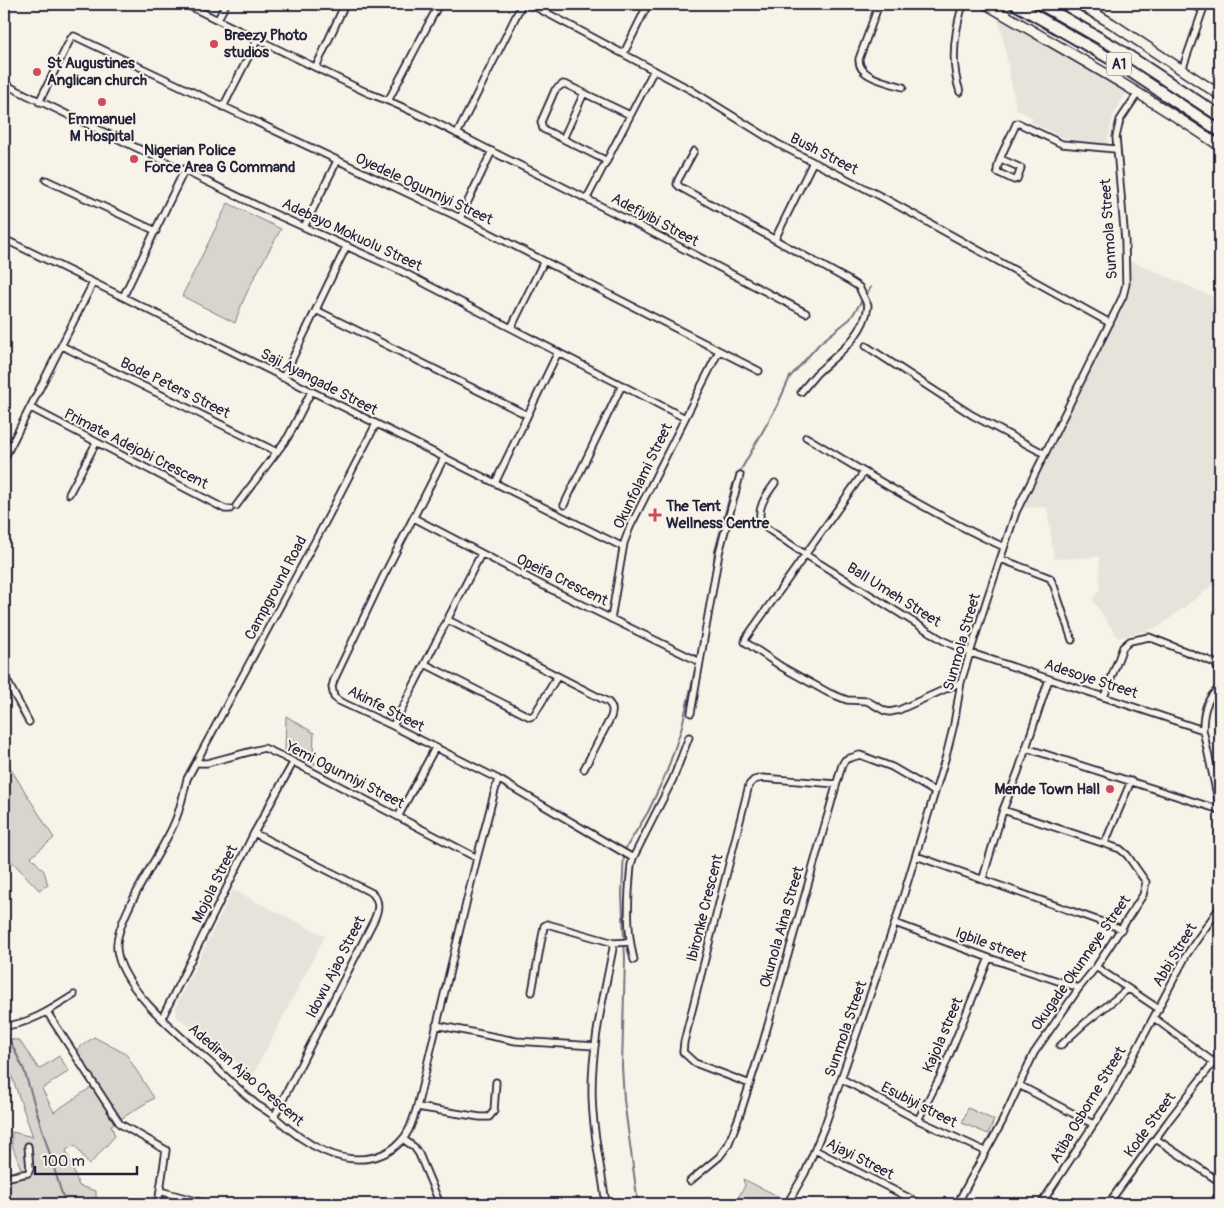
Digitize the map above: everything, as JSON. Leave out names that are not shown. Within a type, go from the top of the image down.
[{"type":"highway","name":"A1","points":[[1015,4],[1116,62],[1220,131]]},
{"type":"highway","name":"A1","points":[[1040,4],[1115,47],[1220,116]]},
{"type":"main road","points":[[986,4],[1075,54],[1195,128],[1220,146]]},
{"type":"main road","points":[[1079,4],[1220,95]]},
{"type":"street","name":"Adefiyibi Street","points":[[185,4],[587,198],[806,313]]},
{"type":"street","points":[[218,20],[226,4]]},
{"type":"street","points":[[316,67],[345,4]]},
{"type":"street","points":[[388,101],[439,4]]},
{"type":"street","points":[[457,134],[522,4]]},
{"type":"street","name":"Bush Street","points":[[530,4],[691,90],[762,136],[884,198],[1110,323]]},
{"type":"street","points":[[624,53],[648,4]]},
{"type":"street","points":[[879,4],[859,59],[859,66],[864,73],[902,87]]},
{"type":"street","points":[[960,92],[953,61],[955,37],[963,4]]},
{"type":"street","points":[[1182,70],[1204,7],[1192,4]]},
{"type":"street","name":"Oyedele Ogunniyi Street","points":[[39,102],[71,38],[74,36],[460,218],[759,371]]},
{"type":"street","points":[[223,107],[257,40]]},
{"type":"street","points":[[587,198],[654,70]]},
{"type":"street","name":"Adebayo Mokuolu Street","points":[[4,84],[304,227],[399,270],[685,418]]},
{"type":"street","points":[[607,161],[546,132],[541,126],[555,90],[563,84],[630,115]]},
{"type":"street","points":[[564,140],[584,93]]},
{"type":"street","name":"Sunmola Street","points":[[787,1204],[796,1191],[815,1150],[842,1079],[895,923],[954,724],[961,682],[1016,512],[1123,296],[1126,284],[1122,209],[1115,149],[1116,130],[1125,111],[1138,93]]},
{"type":"street","points":[[1001,159],[1018,122],[1062,144],[1115,149]]},
{"type":"street","points":[[460,218],[492,151]]},
{"type":"street","points":[[694,151],[678,180],[677,184],[680,187],[859,287],[868,306],[860,331],[801,392]]},
{"type":"street","points":[[304,227],[337,161]]},
{"type":"street","points":[[775,239],[812,162]]},
{"type":"street","points":[[123,297],[185,170]]},
{"type":"street","points":[[46,180],[156,231]]},
{"type":"street","name":"Saji Ayangade Street","points":[[4,239],[623,547]]},
{"type":"street","points":[[283,378],[347,245]]},
{"type":"street","points":[[511,328],[544,261]]},
{"type":"street","points":[[4,459],[93,283]]},
{"type":"street","points":[[316,310],[527,416]]},
{"type":"street","name":"Bode Peters Street","points":[[62,346],[277,452]]},
{"type":"street","points":[[866,346],[972,415],[1044,454]]},
{"type":"street","name":"Okunfolami Street","points":[[611,619],[623,547],[634,520],[719,351]]},
{"type":"street","points":[[495,483],[558,352]]},
{"type":"street","points":[[564,505],[622,385]]},
{"type":"street","points":[[277,452],[288,437],[311,392]]},
{"type":"street","name":"Primate Adejobi Crescent","points":[[31,408],[225,509],[233,507],[242,499],[277,452]]},
{"type":"street","name":"Campground Road","points":[[196,763],[376,424]]},
{"type":"street","points":[[806,437],[938,514],[1004,547]]},
{"type":"street","points":[[69,494],[96,443]]},
{"type":"street","name":"Akinfe Street","points":[[444,458],[383,578],[332,687],[334,697],[498,779],[631,857]]},
{"type":"street","points":[[864,472],[746,638],[746,644],[782,667],[829,693],[847,700],[867,701],[890,712],[899,710],[961,682]]},
{"type":"street","points":[[691,713],[698,661],[719,553],[740,475]]},
{"type":"street","name":"Ball Umeh Street","points":[[774,483],[759,511],[759,519],[762,525],[944,642],[971,653]]},
{"type":"street","name":"Opeifa Crescent","points":[[414,518],[481,554],[698,661]]},
{"type":"street","points":[[393,726],[481,554]]},
{"type":"street","points":[[1001,560],[1050,578],[1072,640]]},
{"type":"street","points":[[448,620],[608,702],[611,706],[611,717],[584,769]]},
{"type":"street","points":[[1104,697],[1123,647],[1130,641],[1149,637],[1215,663],[1220,674]]},
{"type":"street","name":"Adesoye Street","points":[[971,653],[1203,730]]},
{"type":"street","points":[[425,664],[530,717],[534,715],[558,677]]},
{"type":"street","points":[[4,676],[29,722]]},
{"type":"street","points":[[983,878],[1003,810],[1049,679]]},
{"type":"street","points":[[1026,748],[1220,809],[1203,730],[1203,717],[1206,706],[1211,697],[1220,688]]},
{"type":"street","points":[[634,960],[626,942],[631,857],[673,779],[689,737]]},
{"type":"street","name":"Yemi Ogunniyi Street","points":[[196,763],[207,763],[264,748],[477,858]]},
{"type":"street","points":[[398,817],[435,748]]},
{"type":"street","name":"Okunola Aina Street","points":[[690,1181],[719,1157],[728,1145],[750,1084],[836,784],[845,760],[860,756],[892,767],[935,792]]},
{"type":"street","name":"Adediran Ajao Crescent","points":[[196,763],[187,780],[175,822],[123,920],[117,936],[117,952],[128,978],[162,1018],[240,1090],[297,1136],[314,1147],[339,1156],[363,1160],[380,1155],[396,1146],[403,1139],[417,1107],[498,779]]},
{"type":"street","name":"Mojola Street","points":[[162,1018],[254,833],[293,763]]},
{"type":"street","name":"Ibironke Crescent","points":[[750,1084],[695,1063],[683,1052],[749,785],[754,780],[762,778],[836,784]]},
{"type":"street","points":[[1105,843],[1130,781]]},
{"type":"street","name":"Okugade Okunneye Street","points":[[957,1204],[1002,1122],[1034,1053],[1122,929],[1143,895],[1146,882],[1127,855],[1120,849],[1003,810]]},
{"type":"street","name":"Idowu Ajao Street","points":[[254,833],[372,893],[379,907],[274,1117]]},
{"type":"street","points":[[916,856],[983,878],[1122,929]]},
{"type":"street","name":"Abbi Street","points":[[1154,1018],[1187,954],[1220,907]]},
{"type":"street","name":"Igbile street","points":[[895,923],[988,958],[1079,988]]},
{"type":"street","points":[[532,992],[544,926],[546,924],[614,943],[626,942]]},
{"type":"street","points":[[606,1204],[592,1111],[592,1088],[595,1046],[614,943]]},
{"type":"street","name":"Kajola street","points":[[918,1120],[941,1075],[988,958]]},
{"type":"street","points":[[1096,967],[1159,1009]]},
{"type":"street","points":[[1060,1046],[1085,1023],[1128,989]]},
{"type":"street","points":[[4,1026],[21,1023],[47,1012],[74,995]]},
{"type":"street","points":[[47,1012],[120,1124],[166,1150],[158,1204]]},
{"type":"street","points":[[1154,1018],[1220,1067]]},
{"type":"street","name":"Atiba Osborne Street","points":[[1042,1204],[1111,1098],[1154,1018]]},
{"type":"street","points":[[436,1025],[516,1041],[595,1046]]},
{"type":"street","name":"Kode Street","points":[[1108,1204],[1220,1054]]},
{"type":"street","name":"Esubiyi street","points":[[842,1079],[918,1120],[985,1151]]},
{"type":"street","points":[[417,1107],[489,1117],[494,1111],[496,1082]]},
{"type":"street","points":[[1019,1085],[1093,1124]]},
{"type":"street","points":[[403,1139],[414,1147],[419,1154],[440,1204]]},
{"type":"street","points":[[1156,1139],[1220,1182]]},
{"type":"street","points":[[4,1178],[28,1173],[30,1169],[28,1146]]},
{"type":"street","name":"Ajayi Street","points":[[815,1150],[921,1204]]},
{"type":"street","points":[[160,1191],[207,1204]]},
{"type":"street","points":[[1212,1204],[1220,1193]]},
{"type":"shaded area","points":[[996,16],[1054,48],[1126,92],[1113,117],[1107,145],[1063,138],[1031,122],[1033,118],[1016,109],[1002,33]]},
{"type":"shaded area","points":[[228,203],[281,229],[250,287],[235,323],[182,296]]},
{"type":"shaded area","points":[[1129,260],[1220,300],[1220,595],[1214,584],[1159,627],[1118,638],[1092,599],[1100,589],[1099,557],[1054,559],[1047,507],[1021,508],[1131,287]]},
{"type":"shaded area","points":[[286,716],[314,733],[313,757],[315,765],[285,750]]},
{"type":"shaded area","points":[[4,758],[54,838],[31,857],[44,871],[48,885],[39,890],[4,853]]},
{"type":"shaded area","points":[[233,890],[325,936],[253,1075],[177,1017],[176,1006]]},
{"type":"shaded area","points":[[94,1037],[126,1054],[154,1098],[111,1125],[115,1136],[89,1165],[75,1145],[66,1150],[79,1186],[96,1191],[96,1204],[4,1204],[4,1174],[21,1169],[12,1145],[12,1132],[33,1137],[4,1054],[4,1039],[19,1040],[39,1069],[59,1056],[69,1071],[42,1089],[54,1112],[93,1086],[76,1050]]},
{"type":"shaded area","points":[[968,1108],[994,1120],[988,1134],[962,1123]]},
{"type":"shaded area","points":[[743,1179],[784,1199],[777,1204],[734,1204],[745,1186]]},
{"type":"waterway","points":[[866,295],[871,287]]},
{"type":"waterway","points":[[713,571],[715,551],[733,484],[777,406],[790,377],[820,343],[850,319],[863,299]]},
{"type":"waterway","points":[[638,1204],[624,1100],[622,1066],[625,959],[622,895],[624,851],[648,812],[667,771],[681,730],[699,654]]},
{"type":"waterway","points":[[4,1028],[24,1070],[65,1204]]},
{"type":"place","name":"Breezy Photo studios","points":[[214,44]]},
{"type":"place","name":"St Augustines Anglican church","points":[[37,72]]},
{"type":"place","name":"Emmanuel M Hospital","points":[[102,102]]},
{"type":"place","name":"Nigerian Police Force Area G Command","points":[[134,159]]},
{"type":"place","name":"The Tent Wellness Centre","points":[[655,515]]},
{"type":"place","name":"Mende Town Hall","points":[[1110,789]]}]
